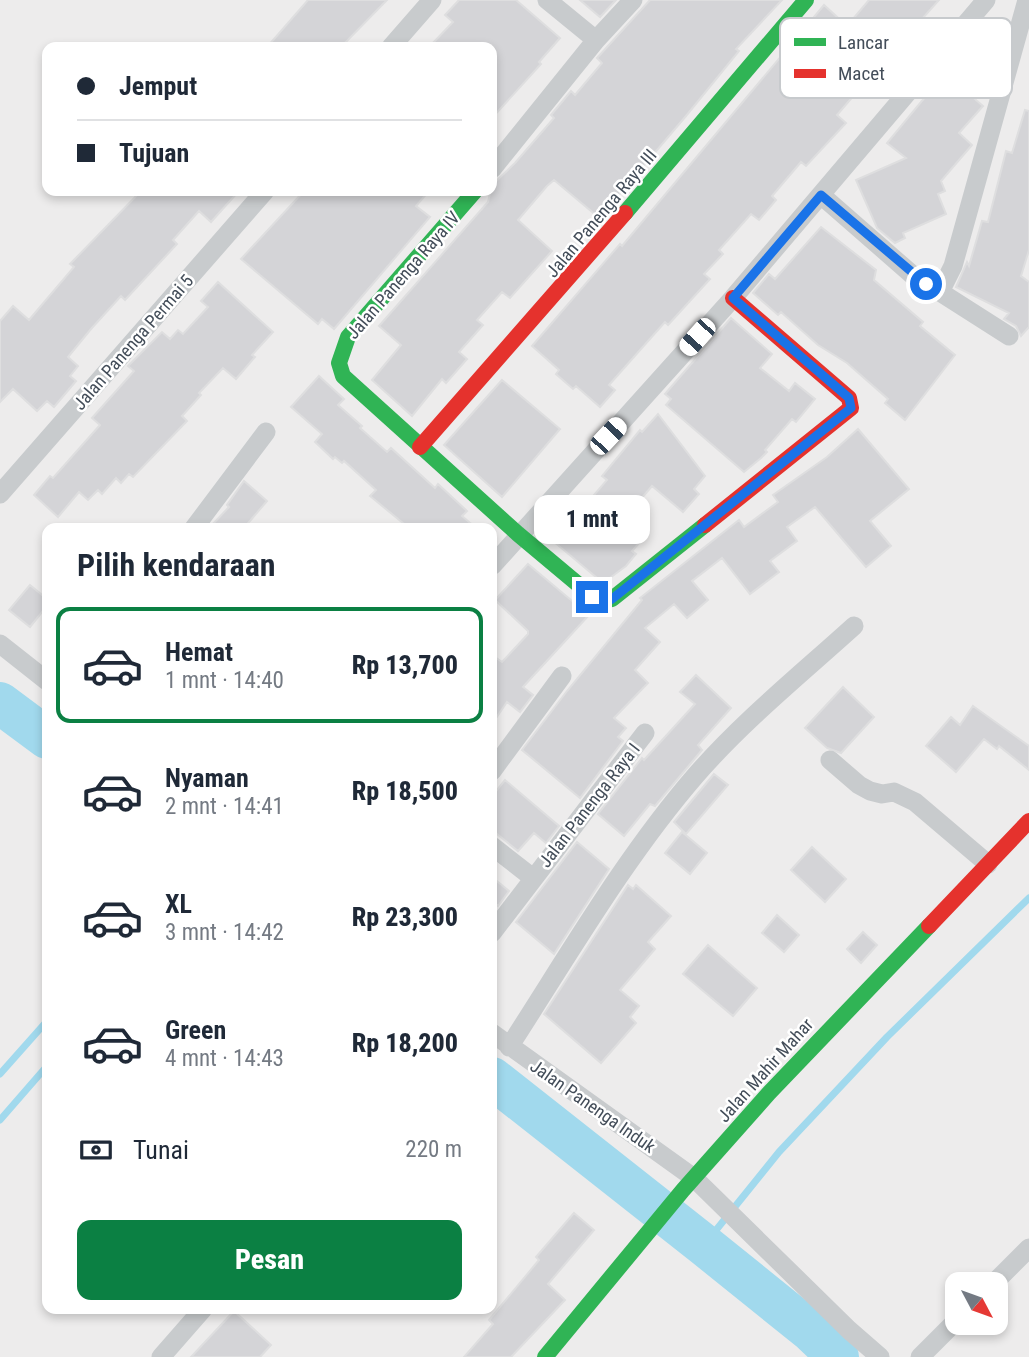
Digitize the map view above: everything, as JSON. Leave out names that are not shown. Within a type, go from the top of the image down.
[{"type":"main road","name":"Jalan Panenga Raya III","points":[[791,18],[806,0]]},
{"type":"main road","name":"Jalan Panenga Raya III","points":[[420,446],[547,305],[780,31]]},
{"type":"main road","name":"Jalan Panenga Raya IV","points":[[420,446],[343,376],[339,363],[348,337],[471,196]]},
{"type":"main road","points":[[420,446],[592,597],[605,602],[612,599],[847,414],[851,408],[849,398],[733,298]]},
{"type":"main road","name":"Jalan Mahir Mahar","points":[[545,1357],[642,1237],[812,1046],[1029,821]]},
{"type":"street","points":[[395,42],[432,0]]},
{"type":"street","points":[[547,0],[596,40]]},
{"type":"street","points":[[497,163],[596,40],[633,0]]},
{"type":"street","points":[[971,18],[986,0]]},
{"type":"street","points":[[1012,55],[1027,0]]},
{"type":"street","points":[[497,560],[733,298],[903,98]]},
{"type":"street","points":[[940,292],[954,266],[1000,98]]},
{"type":"street","points":[[821,195],[916,278],[1009,335]]},
{"type":"street","name":"Jalan Panenga Permai 5","points":[[0,494],[261,196]]},
{"type":"street","points":[[198,523],[266,432]]},
{"type":"street","points":[[509,1047],[595,915],[677,798],[726,744],[854,626]]},
{"type":"street","points":[[0,644],[42,677]]},
{"type":"street","points":[[497,764],[562,676]]},
{"type":"street","name":"Jalan Panenga Raya I","points":[[497,926],[645,733]]},
{"type":"street","points":[[830,760],[870,791],[882,794],[894,792],[915,802],[988,864]]},
{"type":"street","name":"Jalan Panenga Raya I","points":[[497,850],[533,878]]},
{"type":"street","name":"Jalan Panenga Induk","points":[[497,1038],[688,1184],[880,1357]]},
{"type":"street","points":[[1004,1272],[1029,1248]]},
{"type":"street","points":[[161,1357],[199,1314]]},
{"type":"street","points":[[920,1357],[945,1332]]},
{"type":"building","points":[[308,0],[387,0],[346,42],[271,42]]},
{"type":"building","points":[[459,0],[516,0],[560,38],[539,62],[541,64],[497,112],[497,42],[434,42],[453,22],[445,15]]},
{"type":"building","points":[[580,0],[616,0],[600,17]]},
{"type":"building","points":[[650,0],[782,0],[736,49],[739,51],[686,116],[618,196],[615,194],[597,216],[554,180],[547,186],[518,220],[552,251],[510,298],[502,292],[477,320],[483,325],[459,352],[467,359],[446,383],[442,379],[412,416],[372,380],[401,345],[379,326],[488,202],[489,196],[497,196],[497,180],[554,118],[551,115],[571,91],[575,95],[602,63],[597,58]]},
{"type":"building","points":[[869,0],[939,0],[923,18],[854,18]]},
{"type":"building","points":[[824,5],[838,18],[813,18]]},
{"type":"building","points":[[780,57],[780,98],[852,98],[837,115],[846,123],[806,166],[801,162],[772,196],[776,200],[759,220],[751,214],[719,250],[723,254],[704,274],[710,279],[668,325],[665,322],[609,385],[615,390],[600,407],[576,386],[573,389],[556,374],[559,370],[532,346],[620,244],[622,246]]},
{"type":"building","points":[[924,98],[974,98],[983,106],[959,133],[972,145],[941,181],[945,191],[938,194],[946,214],[903,233],[905,238],[895,243],[877,228],[856,180],[906,158],[887,143]]},
{"type":"building","points":[[1025,110],[1029,111],[1029,250],[1021,276],[1029,282],[1029,327],[1021,336],[1016,326],[1004,319],[1009,313],[956,287],[967,262],[969,266],[982,221],[988,222],[1006,151],[1012,153]]},
{"type":"building","points":[[136,196],[234,196],[211,222],[199,211],[173,240],[177,244],[125,300],[121,296],[91,329],[68,357],[78,366],[70,376],[76,381],[54,407],[47,401],[37,411],[13,389],[0,402],[0,321],[13,306],[29,320],[74,267],[70,264]]},
{"type":"building","points":[[299,196],[425,196],[416,206],[430,217],[334,329],[322,319],[318,324],[241,259]]},
{"type":"building","points":[[821,227],[876,270],[874,280],[923,322],[920,326],[955,355],[905,420],[885,403],[888,399],[847,363],[818,345],[781,312],[778,315],[753,293],[769,274],[775,279]]},
{"type":"building","points":[[218,282],[273,332],[252,355],[255,357],[236,379],[223,368],[182,416],[187,421],[133,477],[129,474],[121,483],[116,478],[102,494],[98,490],[88,500],[79,492],[58,517],[34,495],[50,476],[53,478],[100,425],[92,418],[134,371],[128,366],[162,332],[170,339],[178,330],[183,334],[208,307],[201,301]]},
{"type":"building","points":[[731,318],[772,354],[760,368],[789,391],[795,383],[815,399],[796,422],[792,419],[765,450],[767,452],[744,472],[666,405],[671,399],[665,394]]},
{"type":"building","points":[[319,376],[344,399],[338,405],[362,426],[360,428],[387,452],[391,448],[435,488],[438,484],[467,511],[462,516],[470,523],[403,523],[370,496],[376,490],[344,461],[342,463],[335,457],[333,459],[315,442],[322,434],[291,407]]},
{"type":"building","points":[[502,380],[560,429],[502,497],[444,445]]},
{"type":"building","points":[[658,414],[705,476],[694,489],[699,494],[683,512],[652,486],[629,513],[649,532],[632,551],[636,554],[626,566],[603,583],[547,536],[562,519],[567,524],[582,509],[607,480],[602,476],[640,430],[642,432]]},
{"type":"building","points":[[858,429],[909,489],[870,521],[891,546],[866,567],[815,507],[787,527],[797,541],[770,561],[779,572],[750,594],[722,558],[692,581],[708,600],[687,618],[674,604],[645,628],[660,642],[635,670],[648,683],[614,718],[626,728],[618,737],[623,741],[580,798],[522,750],[642,600],[640,598],[739,520],[744,527],[778,502],[773,495],[827,457]]},
{"type":"building","points":[[244,481],[267,501],[248,523],[214,523],[229,507],[227,505]]},
{"type":"building","points":[[528,564],[589,615],[523,687],[533,695],[520,712],[507,702],[497,717],[497,658],[502,662],[528,631],[497,602],[497,598]]},
{"type":"building","points":[[30,585],[42,595],[42,612],[30,627],[9,610]]},
{"type":"building","points":[[696,675],[731,708],[698,745],[702,750],[655,806],[650,804],[624,836],[598,814],[642,758],[644,760],[695,704],[680,692]]},
{"type":"building","points":[[843,687],[874,717],[841,753],[827,748],[805,728]]},
{"type":"building","points":[[973,706],[1029,746],[1029,770],[999,746],[997,749],[984,739],[956,772],[926,746],[951,717],[960,725]]},
{"type":"building","points":[[714,774],[728,785],[686,834],[674,822]]},
{"type":"building","points":[[505,780],[559,826],[546,843],[534,833],[518,851],[497,834],[497,790]]},
{"type":"building","points":[[682,832],[707,853],[690,874],[665,853]]},
{"type":"building","points":[[577,842],[609,869],[554,954],[516,922]]},
{"type":"building","points":[[812,847],[846,879],[825,902],[791,870]]},
{"type":"building","points":[[497,881],[509,891],[497,905]]},
{"type":"building","points":[[628,885],[633,889],[636,885],[671,916],[648,942],[655,949],[620,990],[639,1006],[630,1017],[636,1023],[601,1063],[544,1014]]},
{"type":"building","points":[[777,915],[799,935],[784,952],[762,933]]},
{"type":"building","points":[[863,932],[877,945],[861,963],[847,949]]},
{"type":"building","points":[[708,945],[757,988],[733,1016],[683,974]]},
{"type":"building","points":[[574,1213],[594,1230],[548,1284],[565,1300],[511,1357],[464,1357],[493,1324],[489,1320],[497,1314],[497,1310],[539,1260],[536,1257]]},
{"type":"building","points":[[231,1314],[237,1314],[271,1345],[260,1357],[191,1357]]},
{"type":"waterway","points":[[0,686],[42,720]]},
{"type":"waterway","points":[[0,703],[42,734]]},
{"type":"waterway","points":[[704,1245],[779,1152],[887,1037],[1029,898]]},
{"type":"waterway","points":[[0,1074],[42,1027]]},
{"type":"waterway","points":[[497,1070],[630,1173]]},
{"type":"waterway","points":[[0,1120],[42,1072]]},
{"type":"waterway","points":[[497,1082],[812,1332],[838,1357]]},
{"type":"traffic: fast","points":[[791,18],[806,0]]},
{"type":"traffic: fast","points":[[625,213],[780,31]]},
{"type":"traffic: fast","points":[[471,196],[348,337],[339,363],[343,376],[518,534],[598,601],[612,599],[705,525]]},
{"type":"traffic: fast","points":[[545,1357],[683,1190],[769,1093],[929,926]]},
{"type":"traffic: jam","points":[[420,447],[625,213]]},
{"type":"traffic: jam","points":[[705,525],[851,408],[849,398],[733,298]]},
{"type":"traffic: jam","points":[[929,926],[1029,821]]},
{"type":"route","points":[[592,597],[605,602],[612,599],[847,414],[851,408],[849,398],[733,298],[821,195],[926,284]]}]
